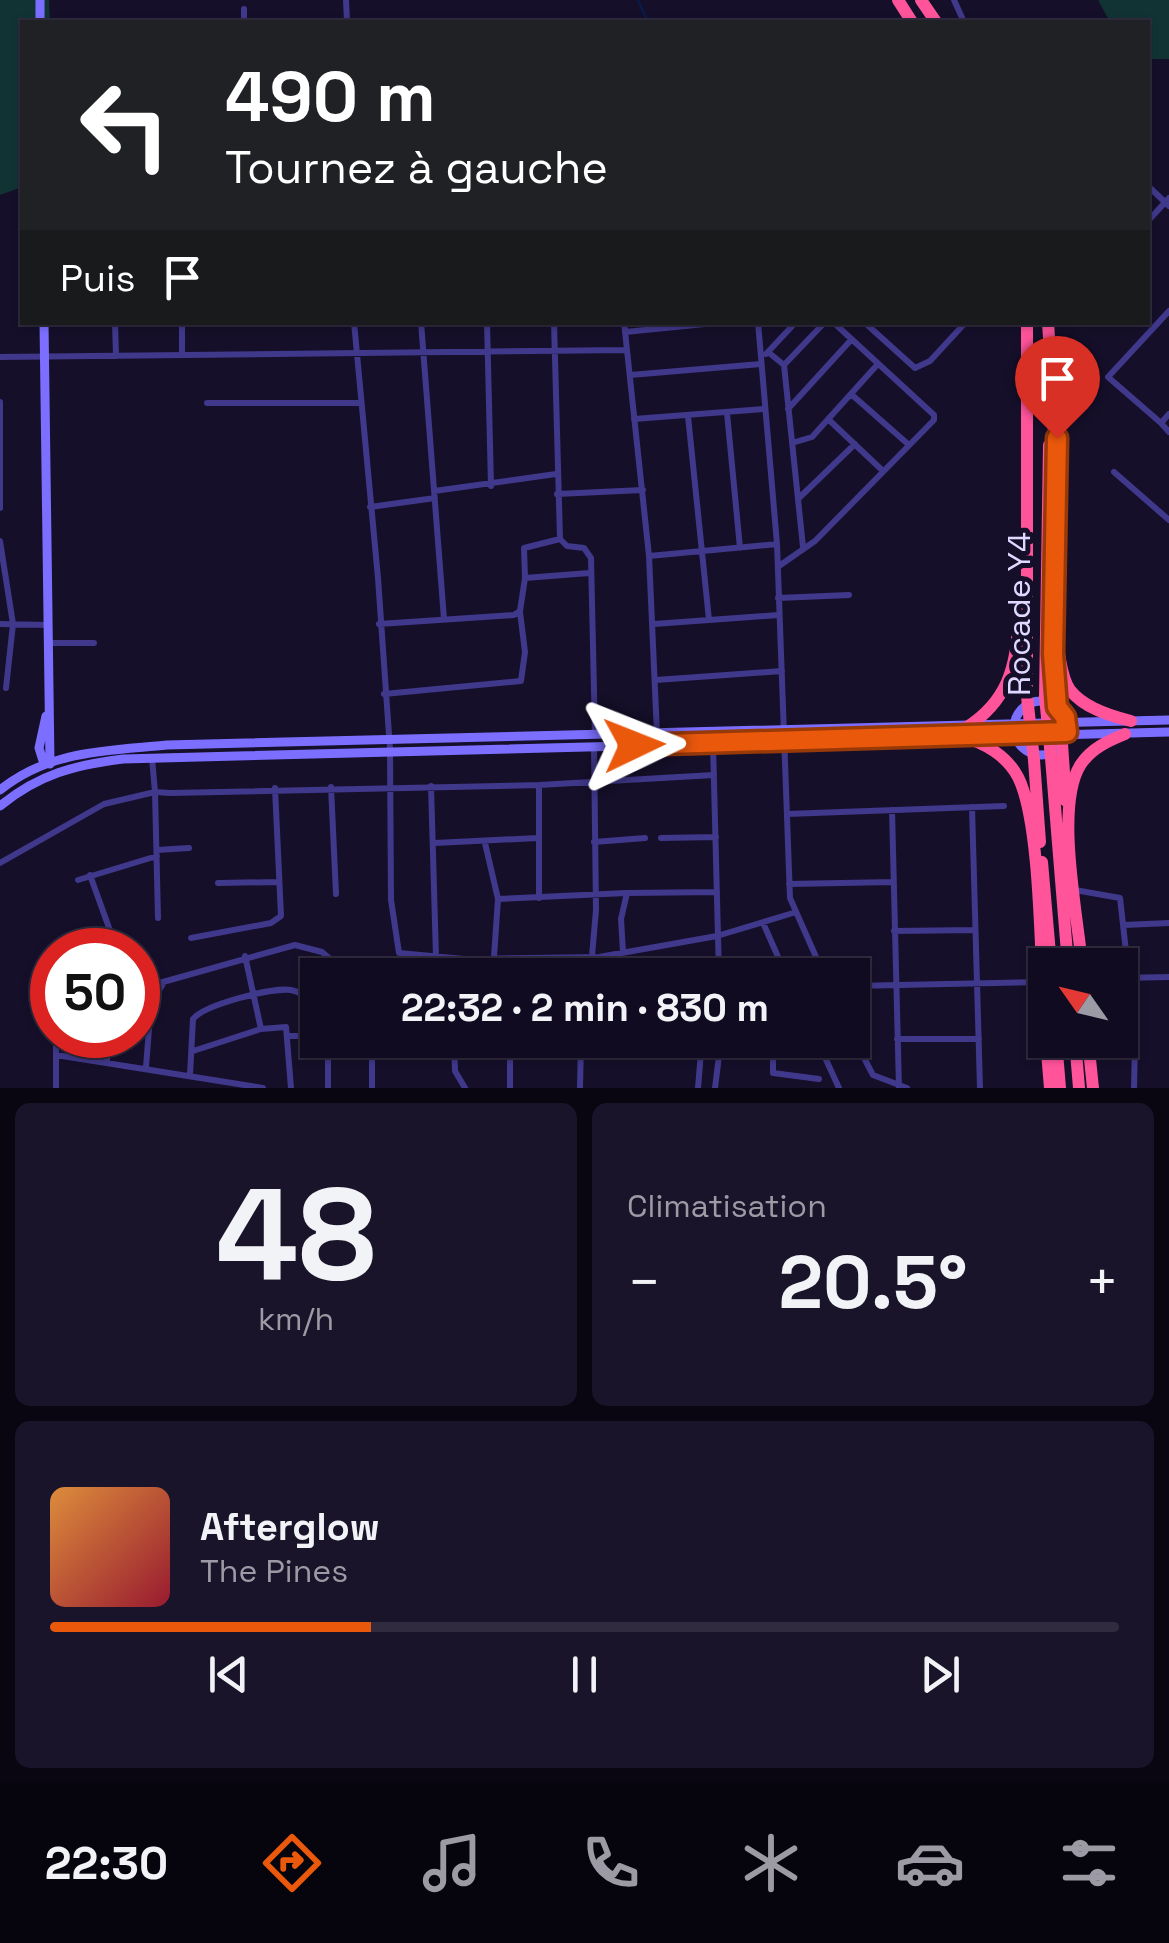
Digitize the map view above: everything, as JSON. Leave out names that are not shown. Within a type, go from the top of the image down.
[{"type":"highway","name":"Rocade Y4","points":[[1027,325],[1030,400],[1026,702],[1048,948]]},
{"type":"highway","name":"Rocade Y4","points":[[1048,325],[1052,380],[1045,697],[1067,948]]},
{"type":"highway","points":[[1052,380],[1057,458],[1057,707]]},
{"type":"highway","points":[[1026,702],[1018,637],[1030,400]]},
{"type":"highway","points":[[1054,624],[1064,678],[1072,692],[1128,728],[1101,745],[1074,776],[1069,824]]},
{"type":"highway","points":[[1018,637],[1004,692],[965,732],[991,747],[1018,777],[1032,835]]},
{"type":"highway","points":[[1065,733],[1081,948]]},
{"type":"highway","points":[[1030,756],[1040,948]]},
{"type":"highway","points":[[1048,1058],[1050,1088]]},
{"type":"highway","points":[[1058,1058],[1060,1088]]},
{"type":"highway","points":[[1076,1058],[1079,1088]]},
{"type":"highway","points":[[1090,1058],[1093,1088]]},
{"type":"main road","points":[[44,325],[48,698],[52,736],[46,761]]},
{"type":"main road","points":[[20,774],[39,748],[48,698]]},
{"type":"main road","points":[[1014,731],[1026,702],[1040,702],[1057,707],[1065,733]]},
{"type":"main road","points":[[0,790],[46,761],[78,753],[167,745],[594,740],[714,743],[965,732],[1065,733],[1169,720]]},
{"type":"main road","points":[[1128,728],[1169,732]]},
{"type":"main road","points":[[594,740],[786,729],[965,732]]},
{"type":"main road","points":[[1014,731],[1030,756],[1050,754],[1065,733]]},
{"type":"main road","points":[[52,736],[62,748],[78,753]]},
{"type":"main road","points":[[0,806],[50,773],[77,764],[390,744]]},
{"type":"main road","points":[[39,748],[50,773]]},
{"type":"street","points":[[244,8],[244,20]]},
{"type":"street","points":[[1150,220],[1168,202]]},
{"type":"street","points":[[1169,311],[1108,377],[1169,432]]},
{"type":"street","points":[[115,325],[116,356]]},
{"type":"street","points":[[182,325],[182,354]]},
{"type":"street","points":[[354,325],[390,744],[395,944],[403,956],[589,956],[717,936],[764,925],[793,913]]},
{"type":"street","points":[[421,325],[444,620]]},
{"type":"street","points":[[487,325],[490,486]]},
{"type":"street","points":[[554,325],[560,539]]},
{"type":"street","points":[[658,734],[649,556],[624,327],[680,325]]},
{"type":"street","points":[[758,325],[777,544],[789,884],[793,913],[816,958]]},
{"type":"street","points":[[630,375],[761,362],[793,325]]},
{"type":"street","points":[[784,365],[821,325]]},
{"type":"street","points":[[778,566],[884,471],[934,415],[836,325]]},
{"type":"street","points":[[867,325],[915,368],[930,360],[963,325]]},
{"type":"street","points":[[874,331],[879,325]]},
{"type":"street","points":[[788,409],[852,340]]},
{"type":"street","points":[[0,357],[424,354],[487,350],[556,354],[626,350]]},
{"type":"street","points":[[768,352],[784,365],[803,547]]},
{"type":"street","points":[[792,444],[808,441],[877,364]]},
{"type":"street","points":[[851,394],[909,445]]},
{"type":"street","points":[[0,402],[0,508]]},
{"type":"street","points":[[207,403],[358,403]]},
{"type":"street","points":[[634,419],[765,409]]},
{"type":"street","points":[[727,413],[740,548]]},
{"type":"street","points":[[1160,423],[1169,414]]},
{"type":"street","points":[[688,416],[709,620]]},
{"type":"street","points":[[828,419],[884,471]]},
{"type":"street","points":[[798,499],[855,444]]},
{"type":"street","points":[[1114,472],[1168,516]]},
{"type":"street","points":[[370,507],[556,474]]},
{"type":"street","points":[[558,494],[643,490]]},
{"type":"street","points":[[384,694],[520,681],[526,652],[520,611],[524,548],[560,539],[588,552],[595,894],[589,956]]},
{"type":"street","points":[[0,541],[13,624],[6,688]]},
{"type":"street","points":[[649,556],[777,544]]},
{"type":"street","points":[[524,578],[589,573]]},
{"type":"street","points":[[778,598],[850,595]]},
{"type":"street","points":[[379,624],[520,611]]},
{"type":"street","points":[[654,624],[778,616]]},
{"type":"street","points":[[0,624],[48,624]]},
{"type":"street","points":[[49,642],[94,642]]},
{"type":"street","points":[[656,680],[782,671]]},
{"type":"street","points":[[714,743],[718,958]]},
{"type":"street","points":[[152,758],[158,918]]},
{"type":"street","points":[[0,862],[104,804],[155,792],[539,785],[714,775]]},
{"type":"street","points":[[539,785],[539,899]]},
{"type":"street","points":[[431,786],[436,957]]},
{"type":"street","points":[[331,787],[336,894]]},
{"type":"street","points":[[190,938],[281,916],[274,788]]},
{"type":"street","points":[[787,814],[1004,806]]},
{"type":"street","points":[[972,808],[980,1088]]},
{"type":"street","points":[[892,810],[899,1088]]},
{"type":"street","points":[[660,838],[716,837]]},
{"type":"street","points":[[435,843],[538,838]]},
{"type":"street","points":[[594,842],[646,838]]},
{"type":"street","points":[[486,843],[498,899],[494,957]]},
{"type":"street","points":[[78,880],[157,853],[189,848]]},
{"type":"street","points":[[90,876],[109,928]]},
{"type":"street","points":[[218,883],[278,882]]},
{"type":"street","points":[[789,884],[893,882]]},
{"type":"street","points":[[1076,890],[1120,898],[1124,948]]},
{"type":"street","points":[[498,899],[717,892]]},
{"type":"street","points":[[622,952],[621,919],[626,893]]},
{"type":"street","points":[[1124,925],[1169,923]]},
{"type":"street","points":[[764,925],[779,958]]},
{"type":"street","points":[[894,931],[975,930]]},
{"type":"street","points":[[160,981],[245,956],[308,946],[325,958]]},
{"type":"street","points":[[245,956],[262,1030]]},
{"type":"street","points":[[1138,978],[1169,978]]},
{"type":"street","points":[[146,1067],[151,1004],[166,979]]},
{"type":"street","points":[[870,985],[1028,982]]},
{"type":"street","points":[[190,1075],[196,1014],[254,996],[292,990],[300,995]]},
{"type":"street","points":[[192,1051],[262,1030],[286,1027],[290,1036],[291,1088]]},
{"type":"street","points":[[290,1036],[300,1036]]},
{"type":"street","points":[[897,1038],[978,1039]]},
{"type":"street","points":[[56,1058],[56,1088]]},
{"type":"street","points":[[78,1058],[263,1088]]},
{"type":"street","points":[[108,1058],[108,1062]]},
{"type":"street","points":[[328,1058],[328,1088]]},
{"type":"street","points":[[372,1058],[372,1088]]},
{"type":"street","points":[[455,1058],[455,1071],[466,1088]]},
{"type":"street","points":[[510,1058],[510,1088]]},
{"type":"street","points":[[580,1088],[581,1058]]},
{"type":"street","points":[[698,1088],[700,1058]]},
{"type":"street","points":[[716,1088],[719,1058]]},
{"type":"street","points":[[773,1058],[773,1073],[819,1079]]},
{"type":"street","points":[[825,1058],[839,1088]]},
{"type":"street","points":[[864,1058],[873,1076],[907,1088]]},
{"type":"street","points":[[1134,1088],[1135,1058]]},
{"type":"green space","points":[[0,0],[49,0],[50,20],[20,20],[20,188],[0,195]]},
{"type":"green space","points":[[1098,0],[1169,0],[1169,59],[1150,59],[1150,20],[1109,20]]},
{"type":"waterway","points":[[638,0],[647,20]]},
{"type":"route","points":[[634,745],[1067,732],[1065,717],[1057,707],[1053,654],[1057,438]]}]
